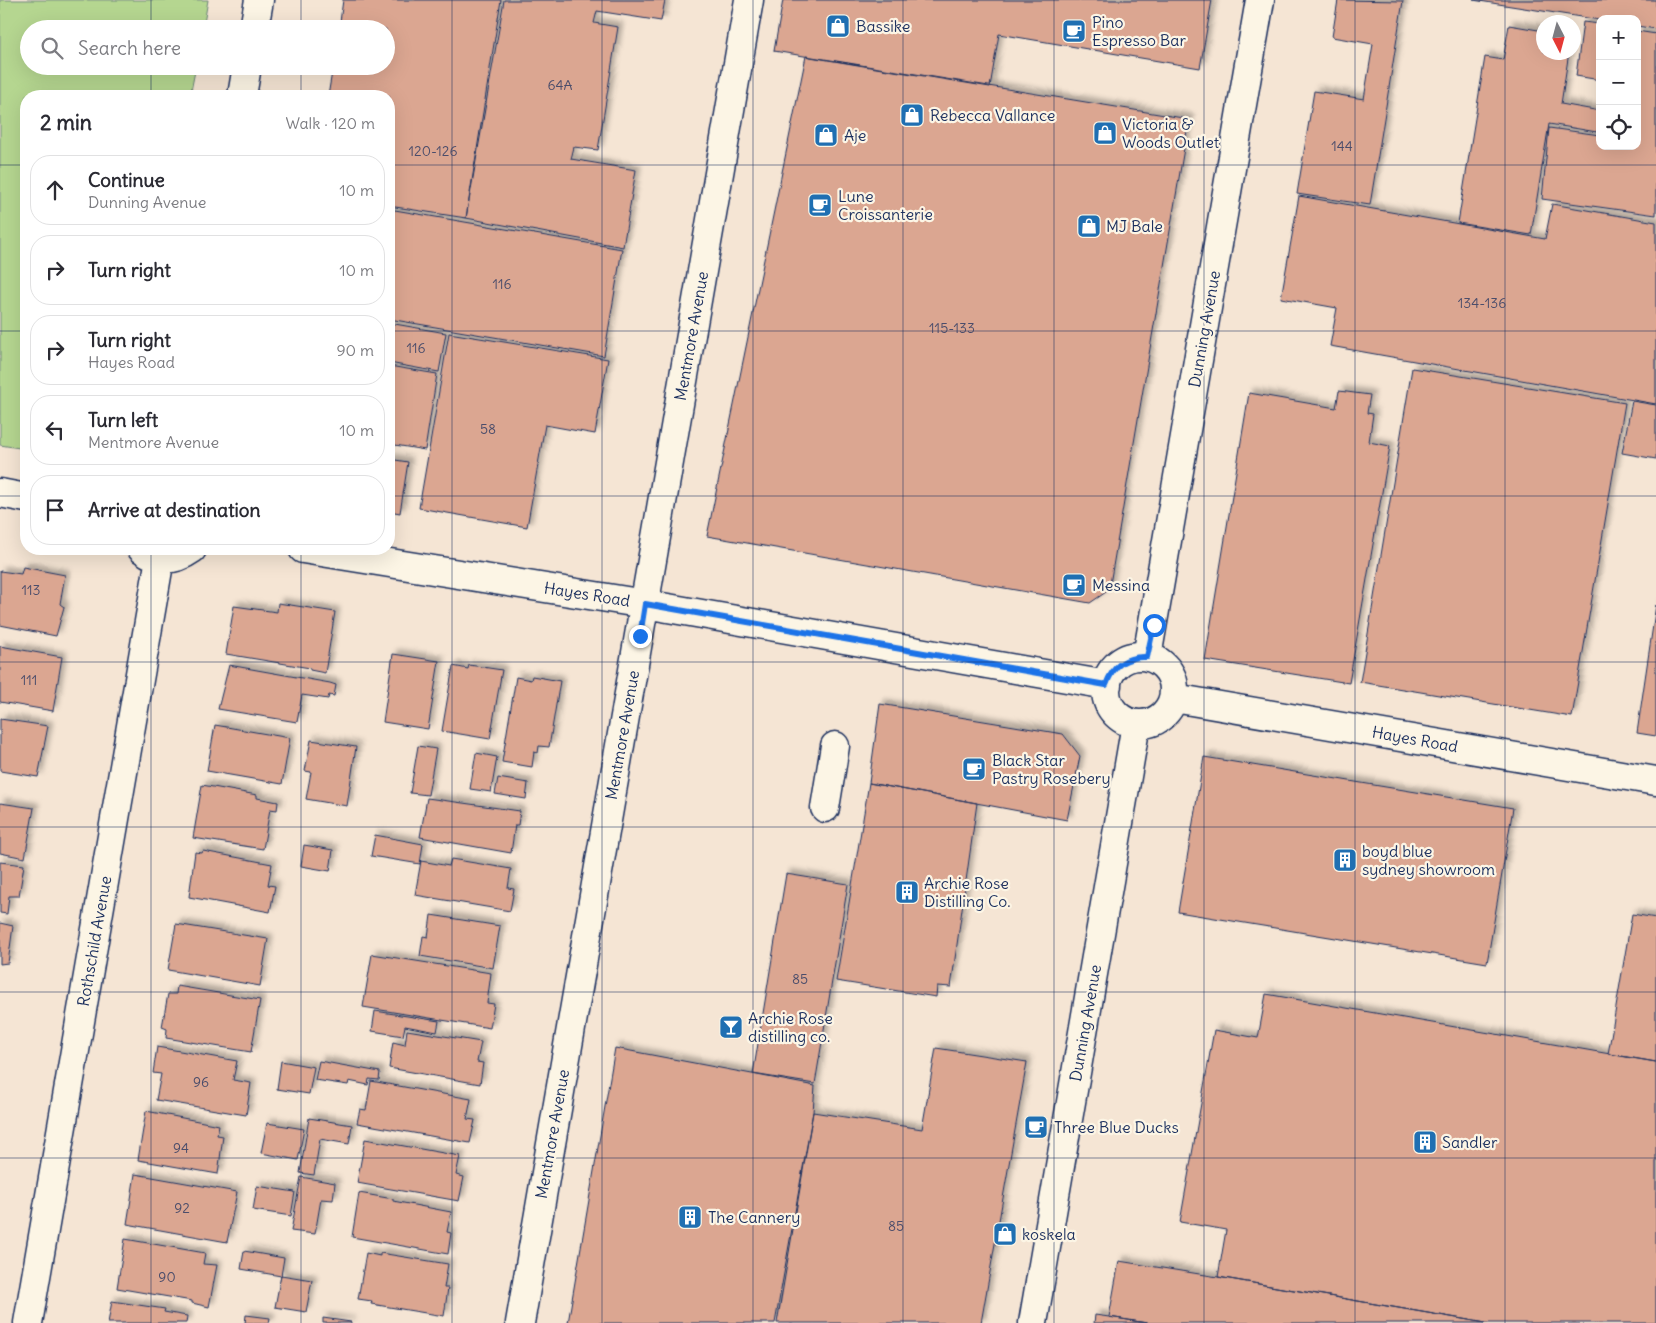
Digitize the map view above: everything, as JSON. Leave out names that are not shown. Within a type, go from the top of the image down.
[{"type":"street","points":[[256,20],[259,0]]},
{"type":"street","name":"Mentmore Avenue","points":[[520,1323],[749,0]]},
{"type":"street","name":"Dunning Avenue","points":[[1147,657],[1260,0]]},
{"type":"street","points":[[243,90],[246,75]]},
{"type":"street","points":[[0,493],[20,497]]},
{"type":"street","name":"Rothschild Avenue","points":[[28,1323],[151,555]]},
{"type":"street","points":[[160,555],[177,557],[181,555]]},
{"type":"street","name":"Hayes Road","points":[[339,555],[645,604],[1106,685]]},
{"type":"street","points":[[1136,656],[1147,657],[1160,662],[1169,672],[1174,684],[1174,698],[1169,709],[1160,718],[1149,723],[1136,724],[1126,721],[1110,706],[1106,685],[1110,674],[1117,666],[1136,656]]},
{"type":"street","name":"Hayes Road","points":[[1174,698],[1656,781]]},
{"type":"street","name":"Dunning Avenue","points":[[1033,1323],[1136,724]]},
{"type":"street","points":[[825,808],[835,746]]},
{"type":"green space","points":[[0,0],[208,0],[205,20],[20,20],[20,75],[194,75],[191,90],[20,90],[20,448],[0,445]]},
{"type":"building","points":[[343,0],[501,0],[466,218],[395,207],[395,90],[329,90],[332,75],[395,75],[395,20],[340,20]]},
{"type":"building","points":[[504,0],[665,0],[661,21],[597,11],[594,23],[618,27],[598,150],[574,147],[571,159],[636,170],[623,247],[466,218]]},
{"type":"building","points":[[783,0],[1212,0],[1200,68],[999,34],[990,87],[774,51]]},
{"type":"building","points":[[1338,0],[1403,1],[1370,205],[1297,194],[1314,91],[1364,99],[1373,44],[1332,37]]},
{"type":"building","points":[[1473,0],[1656,0],[1656,29],[1641,27],[1641,15],[1596,15],[1596,19],[1581,17],[1581,15],[1568,15]]},
{"type":"building","points":[[1583,22],[1596,24],[1596,79],[1576,76],[1578,60],[1581,60]]},
{"type":"building","points":[[1509,25],[1536,30],[1536,60],[1568,60],[1561,104],[1596,110],[1596,132],[1549,124],[1531,235],[1458,223],[1485,57],[1503,60]]},
{"type":"building","points":[[1641,32],[1656,34],[1656,215],[1542,199],[1549,128],[1596,134],[1596,150],[1641,150]]},
{"type":"building","points":[[806,56],[1189,119],[1109,590],[1090,603],[707,536]]},
{"type":"building","points":[[1299,196],[1545,239],[1552,204],[1656,222],[1656,404],[1330,346],[1337,308],[1281,298]]},
{"type":"building","points":[[395,210],[622,249],[604,356],[395,320]]},
{"type":"building","points":[[395,324],[446,333],[439,372],[395,364]]},
{"type":"building","points":[[449,333],[608,359],[595,434],[545,425],[527,527],[419,508]]},
{"type":"building","points":[[395,367],[437,374],[425,450],[395,445]]},
{"type":"building","points":[[1412,368],[1625,403],[1572,717],[1360,682]]},
{"type":"building","points":[[1339,391],[1370,395],[1367,413],[1373,414],[1369,442],[1390,446],[1349,683],[1205,660],[1249,393],[1336,408]]},
{"type":"building","points":[[1632,401],[1656,405],[1656,459],[1622,453]]},
{"type":"building","points":[[395,460],[408,462],[400,513],[395,512]]},
{"type":"building","points":[[23,567],[65,575],[60,604],[64,607],[56,636],[0,625],[0,571],[21,574]]},
{"type":"building","points":[[278,603],[335,612],[325,673],[310,670],[310,668],[226,654],[234,606],[277,612]]},
{"type":"building","points":[[1656,605],[1656,736],[1637,733]]},
{"type":"building","points":[[0,646],[62,657],[53,711],[0,702]]},
{"type":"building","points":[[393,654],[439,661],[428,729],[383,722]]},
{"type":"building","points":[[229,665],[330,683],[336,685],[334,696],[329,695],[328,699],[302,695],[297,722],[218,709]]},
{"type":"building","points":[[469,665],[502,670],[490,739],[442,731],[453,666],[468,669]]},
{"type":"building","points":[[532,676],[560,681],[549,747],[539,746],[538,753],[534,752],[532,767],[502,762],[516,677],[531,680]]},
{"type":"building","name":"Black Star Pastry Rosebery","points":[[880,704],[1063,734],[1080,756],[1067,820],[869,783]]},
{"type":"building","points":[[0,719],[48,726],[38,777],[0,771]]},
{"type":"building","points":[[215,725],[290,738],[282,784],[207,771]]},
{"type":"building","points":[[311,740],[356,747],[347,806],[306,799],[311,772],[305,771]]},
{"type":"building","points":[[418,746],[436,749],[428,795],[410,793]]},
{"type":"building","points":[[476,753],[497,757],[491,792],[470,789]]},
{"type":"building","name":"boyd blue sydney showroom","points":[[1204,757],[1513,808],[1487,963],[1178,912]]},
{"type":"building","points":[[498,778],[528,783],[526,799],[495,794]]},
{"type":"building","name":"Archie Rose Distilling Co.","points":[[869,783],[977,803],[951,987],[937,986],[936,997],[836,981]]},
{"type":"building","points":[[202,785],[257,795],[257,798],[278,802],[277,810],[270,809],[263,849],[193,838]]},
{"type":"building","points":[[427,798],[520,811],[518,825],[515,825],[511,853],[420,837]]},
{"type":"building","points":[[0,803],[34,808],[25,858],[0,853]]},
{"type":"building","points":[[375,835],[423,844],[420,864],[371,856]]},
{"type":"building","points":[[304,845],[333,850],[330,871],[301,866]]},
{"type":"building","points":[[203,851],[272,864],[268,885],[275,886],[270,912],[189,897],[195,852],[202,853]]},
{"type":"building","points":[[451,859],[511,869],[508,888],[514,889],[510,911],[415,895],[421,861],[449,866]]},
{"type":"building","points":[[0,862],[24,865],[19,896],[9,896],[7,914],[0,913]]},
{"type":"building","name":"Archie Rose Distilling Co.","points":[[786,874],[848,884],[815,1084],[753,1074]]},
{"type":"building","points":[[1632,914],[1656,918],[1656,1062],[1608,1054]]},
{"type":"building","points":[[431,915],[500,926],[493,968],[420,956],[423,936],[428,937]]},
{"type":"building","points":[[0,923],[13,926],[8,963],[0,964]]},
{"type":"building","points":[[176,924],[268,939],[260,986],[168,970]]},
{"type":"building","points":[[372,954],[491,973],[487,1003],[494,1004],[490,1028],[363,1007]]},
{"type":"building","points":[[177,986],[260,1000],[251,1052],[166,1038],[167,1029],[162,1027],[168,994],[176,994]]},
{"type":"building","name":"Sandler","points":[[1266,994],[1656,1062],[1656,1323],[1486,1323],[1218,1277],[1226,1230],[1180,1222],[1214,1030],[1258,1038]]},
{"type":"building","points":[[375,1011],[439,1021],[437,1032],[405,1026],[403,1036],[372,1031]]},
{"type":"building","points":[[407,1030],[481,1042],[477,1062],[483,1063],[480,1084],[389,1068],[393,1042],[405,1045]]},
{"type":"building","points":[[157,1047],[237,1061],[233,1080],[251,1083],[246,1115],[156,1100],[161,1074],[153,1073]]},
{"type":"building","name":"The Cannery","points":[[615,1048],[815,1086],[813,1112],[775,1323],[568,1323]]},
{"type":"building","points":[[936,1048],[1027,1062],[981,1323],[777,1323],[813,1112],[922,1129]]},
{"type":"building","points":[[281,1061],[314,1067],[309,1094],[277,1089]]},
{"type":"building","points":[[319,1061],[380,1072],[379,1080],[369,1079],[368,1085],[349,1081],[348,1085],[315,1080]]},
{"type":"building","points":[[371,1081],[471,1099],[467,1119],[475,1120],[470,1143],[357,1123],[360,1109],[366,1110]]},
{"type":"building","points":[[146,1111],[219,1125],[217,1135],[223,1136],[218,1174],[138,1160]]},
{"type":"building","points":[[309,1118],[352,1125],[349,1144],[320,1139],[314,1175],[300,1173]]},
{"type":"building","points":[[267,1123],[304,1129],[298,1160],[261,1153]]},
{"type":"building","points":[[365,1139],[460,1156],[456,1175],[464,1177],[459,1201],[357,1183]]},
{"type":"building","points":[[135,1174],[237,1192],[227,1242],[127,1224]]},
{"type":"building","points":[[301,1177],[335,1183],[333,1200],[321,1199],[315,1234],[291,1231]]},
{"type":"building","points":[[257,1186],[295,1192],[291,1216],[253,1210]]},
{"type":"building","points":[[359,1193],[451,1212],[447,1232],[451,1233],[448,1254],[352,1237]]},
{"type":"building","points":[[125,1239],[205,1253],[203,1264],[217,1265],[209,1307],[192,1303],[192,1301],[117,1288]]},
{"type":"building","points":[[244,1251],[284,1258],[281,1276],[241,1269]]},
{"type":"building","points":[[366,1253],[380,1256],[380,1253],[448,1264],[444,1288],[448,1288],[444,1316],[371,1304],[372,1301],[358,1299]]},
{"type":"building","points":[[1119,1261],[1486,1323],[1147,1323],[1109,1317]]},
{"type":"building","points":[[281,1275],[312,1280],[306,1312],[275,1307]]},
{"type":"building","points":[[112,1301],[165,1309],[164,1312],[187,1316],[186,1323],[108,1323]]},
{"type":"building","points":[[246,1315],[270,1318],[269,1323],[245,1323]]},
{"type":"building","points":[[1095,1315],[1109,1317],[1147,1323],[1094,1323]]},
{"type":"building","points":[[323,1318],[351,1322],[351,1323],[323,1323]]},
{"type":"place","name":"Bassike","points":[[838,26]]},
{"type":"place","name":"Pino Espresso Bar","points":[[1074,31]]},
{"type":"place","name":"Rebecca Vallance","points":[[912,115]]},
{"type":"place","name":"Victoria & Woods Outlet","points":[[1105,133]]},
{"type":"place","name":"Aje","points":[[826,135]]},
{"type":"place","name":"Lune Croissanterie","points":[[820,205]]},
{"type":"place","name":"MJ Bale","points":[[1089,226]]},
{"type":"place","name":"Messina","points":[[1074,585]]},
{"type":"place","name":"Black Star Pastry Rosebery","points":[[974,769]]},
{"type":"place","name":"boyd blue sydney showroom","points":[[1345,860]]},
{"type":"place","name":"Archie Rose Distilling Co.","points":[[907,892]]},
{"type":"place","name":"Archie Rose distilling co.","points":[[731,1027]]},
{"type":"place","name":"Three Blue Ducks","points":[[1036,1127]]},
{"type":"place","name":"Sandler","points":[[1425,1142]]},
{"type":"place","name":"The Cannery","points":[[690,1217]]},
{"type":"place","name":"koskela","points":[[1005,1234]]},
{"type":"route","points":[[640,636],[645,604],[855,639],[1106,685],[1110,674],[1117,666],[1136,656],[1147,657],[1154,625]]}]
